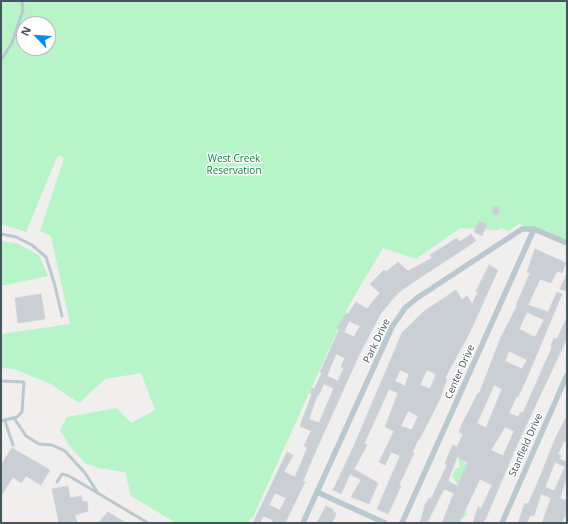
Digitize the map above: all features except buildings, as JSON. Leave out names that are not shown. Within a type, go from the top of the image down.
[{"type":"street","name":"Park Drive","points":[[303,523],[392,326],[405,308],[417,298],[522,229],[534,229]]},
{"type":"street","points":[[534,229],[567,244]]},
{"type":"street","name":"Center Drive","points":[[402,523],[534,229]]},
{"type":"street","name":"Stanfield Drive","points":[[502,523],[567,375]]},
{"type":"street","points":[[317,492],[384,523]]},
{"type":"lane","points":[[1,60],[14,36],[23,10],[22,1]]},
{"type":"lane","points":[[1,234],[16,237],[32,245],[46,257],[62,316]]},
{"type":"lane","points":[[1,381],[24,382],[22,412],[14,418],[3,421],[13,445]]},
{"type":"lane","points":[[14,418],[26,436],[38,444],[52,445],[65,452],[85,473],[98,493]]},
{"type":"lane","points":[[57,482],[62,474],[69,476],[148,523]]},
{"type":"green space","name":"West Creek Reservation","points":[[1,1],[567,1],[567,245],[519,224],[508,231],[501,228],[497,230],[460,228],[416,259],[383,248],[349,305],[249,523],[176,523],[131,496],[125,472],[98,468],[85,463],[69,445],[60,430],[67,417],[117,408],[131,423],[155,410],[141,373],[105,379],[79,403],[49,383],[14,369],[1,368],[1,334],[70,324],[51,236],[40,231],[64,158],[58,155],[26,232],[1,224]]},
{"type":"green space","points":[[1,241],[16,243],[39,255],[48,276],[1,286]]},
{"type":"green space","points":[[462,458],[465,464],[472,461],[465,510],[467,515],[462,519],[449,511],[448,505],[457,502],[460,489],[452,476],[455,470],[460,467],[458,460]]}]
